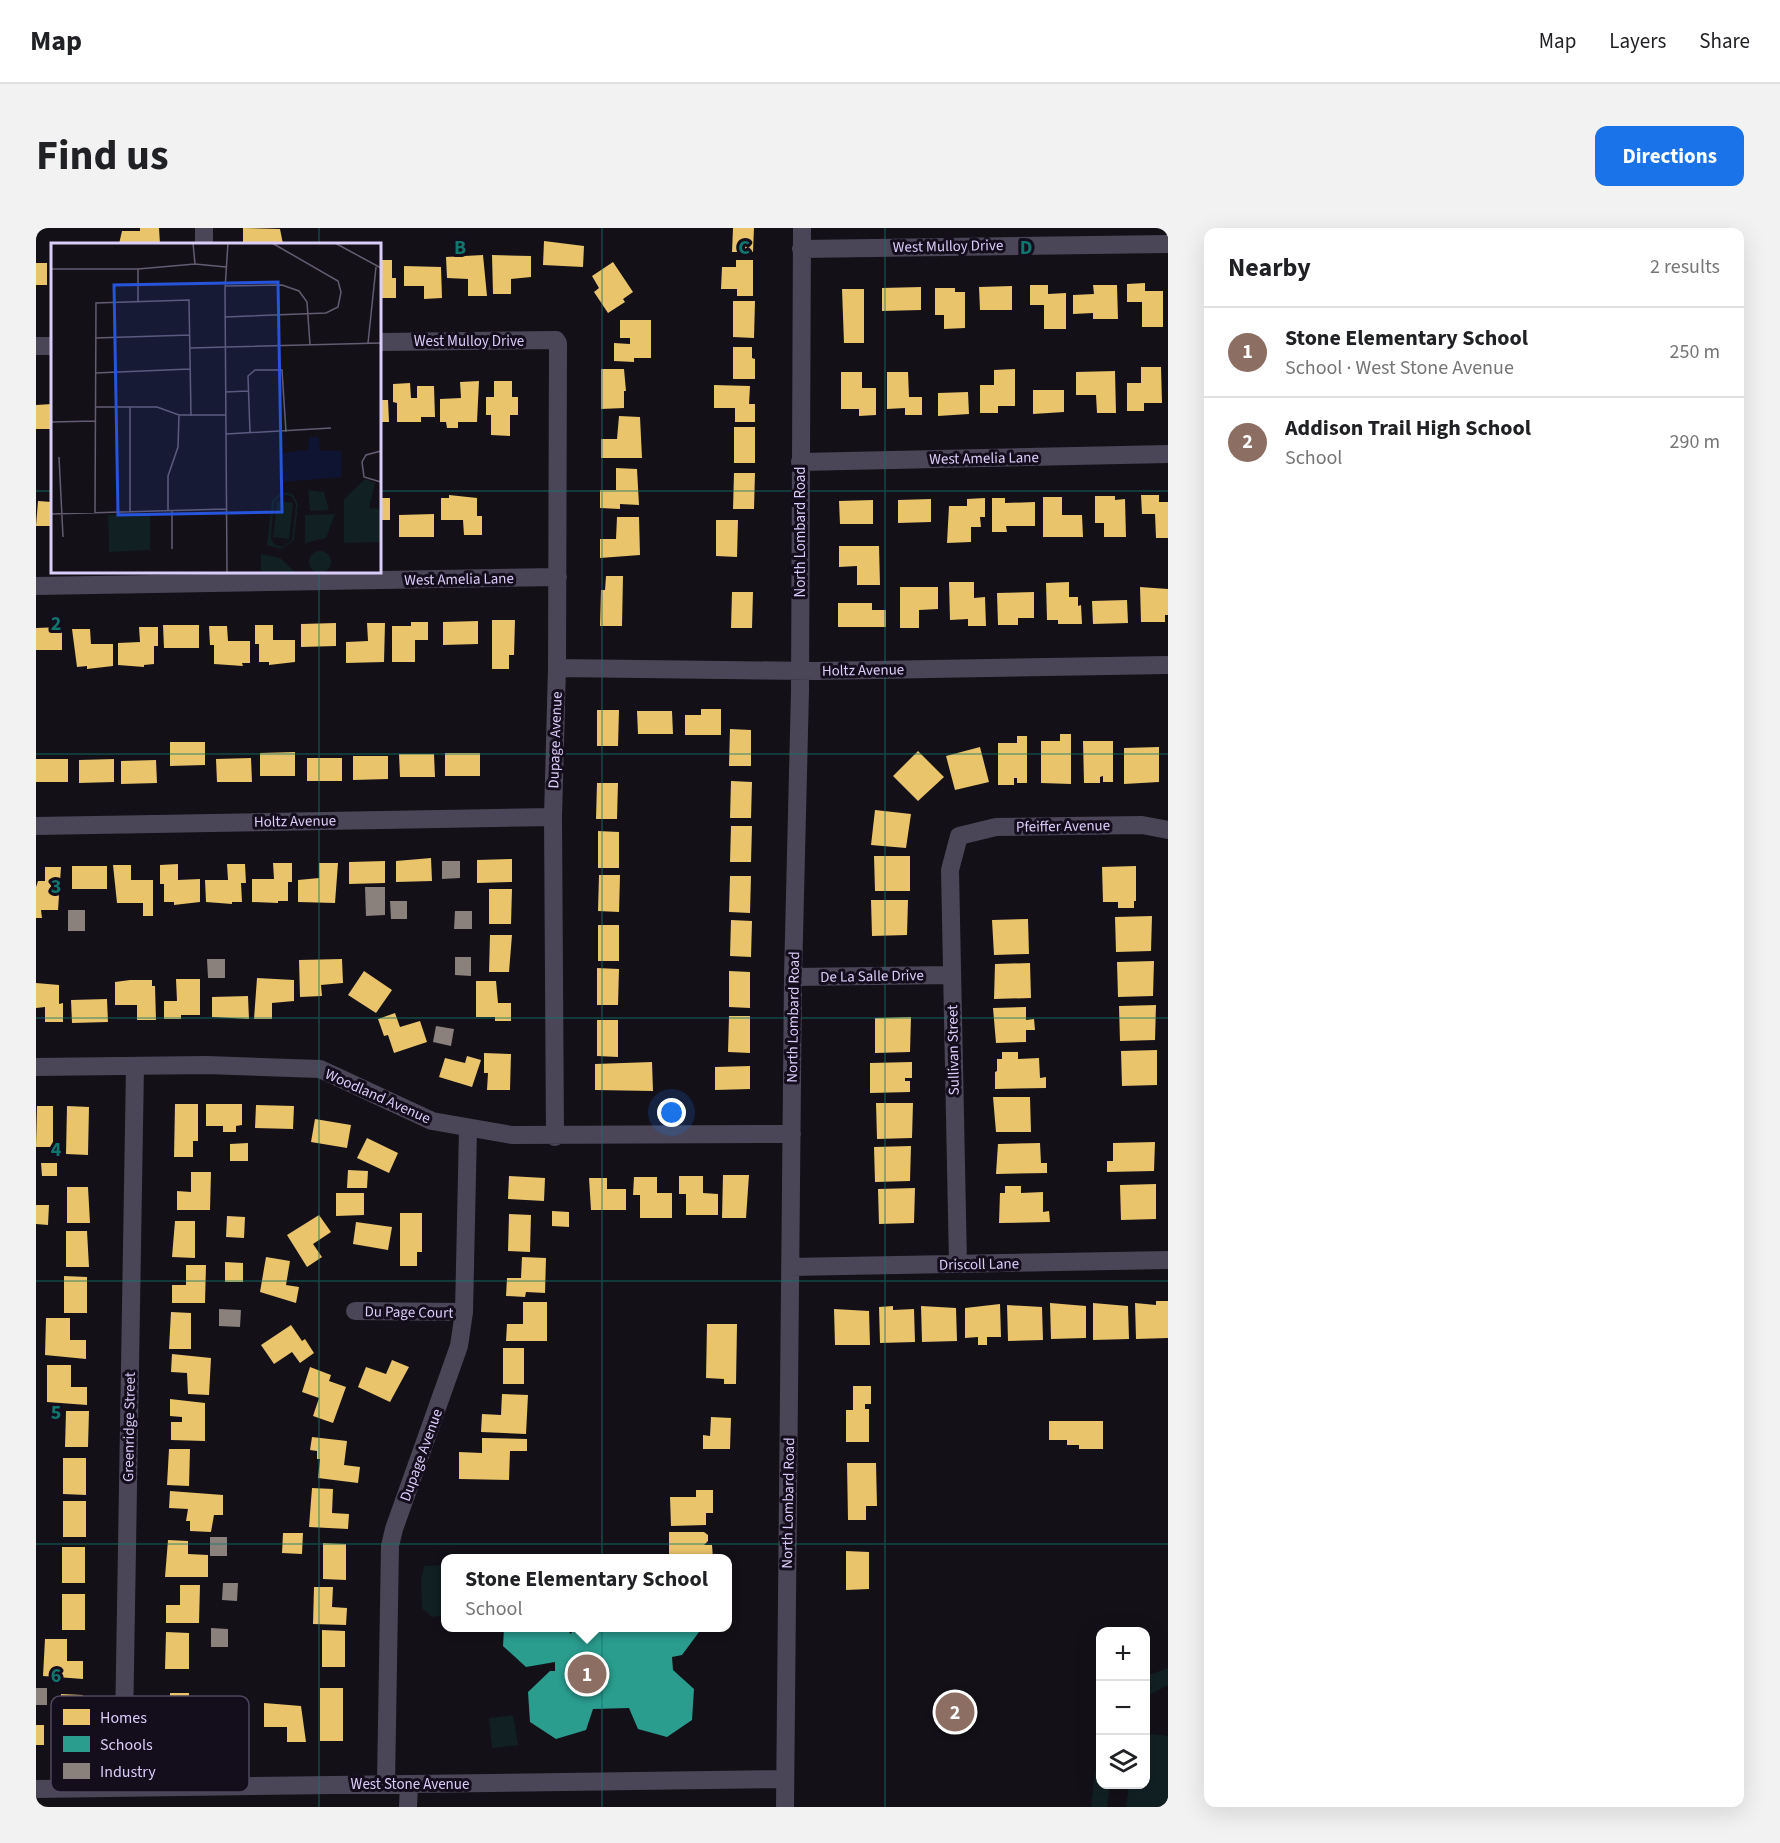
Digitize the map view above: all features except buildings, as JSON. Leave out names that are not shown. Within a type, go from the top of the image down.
[{"type":"street","name":"North Lombard Road","points":[[785,1807],[793,977],[800,671],[802,228]]},
{"type":"street","name":"West Mulloy Drive","points":[[801,249],[1168,244]]},
{"type":"street","name":"West Mulloy Drive","points":[[381,342],[556,340],[558,343]]},
{"type":"street","name":"Dupage Avenue","points":[[555,1137],[553,817],[558,577],[558,343]]},
{"type":"street","name":"West Amelia Lane","points":[[800,462],[1168,454]]},
{"type":"street","name":"West Amelia Lane","points":[[36,586],[558,577]]},
{"type":"street","name":"Holtz Avenue","points":[[557,668],[800,671],[1168,665]]},
{"type":"street","name":"Holtz Avenue","points":[[36,826],[553,817]]},
{"type":"street","name":"Pfeiffer Avenue","points":[[959,836],[996,828],[1142,825],[1168,830]]},
{"type":"street","name":"Sullivan Street","points":[[958,1264],[950,870],[959,836]]},
{"type":"street","name":"De La Salle Drive","points":[[793,977],[951,975]]},
{"type":"street","name":"Greenridge Street","points":[[125,1696],[135,1066]]},
{"type":"street","name":"Woodland Avenue","points":[[36,1067],[320,1069],[416,1115],[468,1129],[555,1137],[792,1134]]},
{"type":"street","name":"Dupage Avenue","points":[[386,1783],[390,1546],[394,1529],[457,1358],[464,1312],[468,1129]]},
{"type":"street","name":"Driscoll Lane","points":[[790,1267],[1168,1260]]},
{"type":"street","name":"Du Page Court","points":[[355,1311],[464,1312]]},
{"type":"street","name":"West Stone Avenue","points":[[249,1786],[785,1779]]},
{"type":"street","points":[[408,1807],[409,1784]]},
{"type":"street","name":"West Stone Avenue","points":[[36,1789],[51,1789]]},
{"type":"shaded area","points":[[441,1565],[441,1616],[432,1617],[422,1608],[421,1580],[424,1566]]},
{"type":"shaded area","points":[[1168,1668],[1168,1685],[1150,1695],[1150,1675]]},
{"type":"shaded area","points":[[513,1715],[518,1745],[492,1748],[489,1718]]},
{"type":"shaded area","points":[[1150,1734],[1168,1736],[1168,1807],[1126,1807],[1128,1789],[1150,1789]]},
{"type":"shaded area","points":[[1096,1767],[1096,1789],[1109,1789],[1107,1807],[1091,1807]]},
{"type":"place","name":"Stone Elementary School","points":[[587,1674]]},
{"type":"place","name":"Addison Trail High School","points":[[955,1712]]}]
